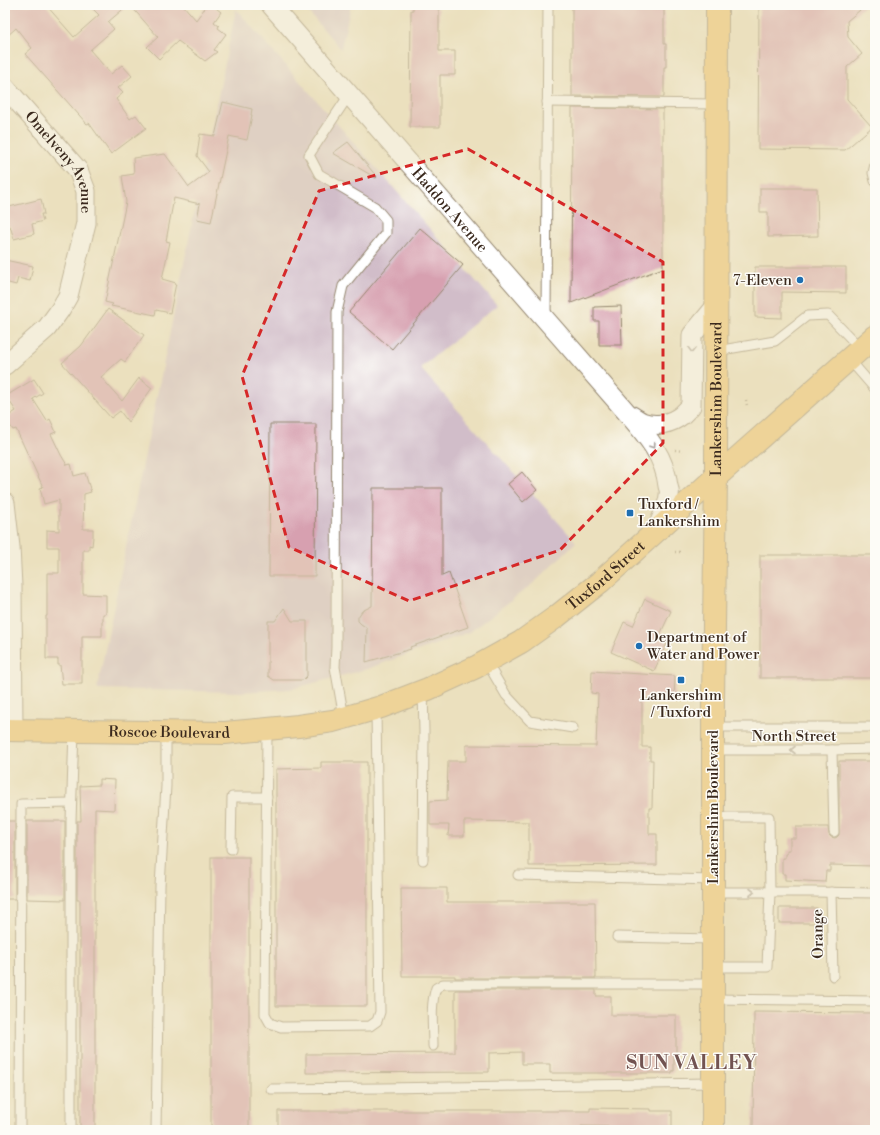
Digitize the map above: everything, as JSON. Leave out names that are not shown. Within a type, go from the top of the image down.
[{"type":"main road","name":"Lankershim Boulevard","points":[[713,1130],[713,727],[716,477],[717,5]]},
{"type":"main road","name":"Tuxford Street","points":[[338,719],[376,708],[423,691],[486,661],[520,642],[556,617],[600,582],[862,348]]},
{"type":"main road","name":"Roscoe Boulevard","points":[[9,730],[225,732],[298,726],[338,719]]},
{"type":"street","name":"Haddon Avenue","points":[[271,5],[652,442],[661,460],[667,478],[670,496],[655,533]]},
{"type":"street","name":"Omelveny Avenue","points":[[5,87],[78,170],[86,191],[86,223],[68,296],[60,310],[46,328],[5,365]]},
{"type":"street","name":"Haddon Avenue","points":[[629,415],[641,422],[655,425],[674,420],[681,416],[691,406],[692,334],[716,306]]},
{"type":"street","points":[[5,503],[10,547],[9,730]]},
{"type":"lane","points":[[546,319],[548,5]]},
{"type":"lane","points":[[338,719],[335,667],[337,312],[344,286],[386,232],[386,220],[375,207],[318,174],[309,155],[349,95]]},
{"type":"lane","points":[[547,102],[716,104]]},
{"type":"lane","points":[[875,164],[873,173],[875,181]]},
{"type":"lane","points":[[716,351],[775,341],[807,316],[828,315],[862,348],[875,389]]},
{"type":"lane","points":[[486,661],[506,695],[530,721],[573,728]]},
{"type":"lane","points":[[423,691],[423,860]]},
{"type":"lane","points":[[267,729],[265,1014],[270,1023],[281,1027],[370,1026],[377,1021],[380,1012],[376,708]]},
{"type":"lane","points":[[713,727],[875,727]]},
{"type":"lane","points":[[71,1130],[71,803],[74,731]]},
{"type":"lane","points":[[156,1130],[160,886],[166,786],[166,732]]},
{"type":"lane","name":"North Street","points":[[713,750],[875,749]]},
{"type":"lane","points":[[832,750],[834,832]]},
{"type":"lane","points":[[232,849],[232,797],[267,797]]},
{"type":"lane","points":[[20,1130],[21,804],[71,803]]},
{"type":"lane","points":[[713,817],[769,817],[770,892],[767,967],[713,984]]},
{"type":"lane","points":[[518,875],[713,886],[770,892],[875,893]]},
{"type":"lane","name":"Orange","points":[[831,892],[833,976]]},
{"type":"lane","points":[[617,937],[713,939]]},
{"type":"lane","points":[[433,1046],[434,993],[436,988],[443,984],[713,984],[875,1001]]},
{"type":"lane","points":[[271,1089],[713,1083]]},
{"type":"path","points":[[746,400],[747,406]]},
{"type":"path","points":[[676,553],[682,552]]},
{"type":"highlighted area","points":[[468,149],[663,262],[663,443],[560,550],[409,601],[289,547],[242,376],[319,191]]},
{"type":"shaded area","points":[[302,5],[351,5],[341,49]]},
{"type":"shaded area","points":[[236,9],[497,305],[420,368],[576,542],[535,582],[470,632],[364,670],[291,689],[241,692],[97,689]]},
{"type":"building","points":[[5,5],[46,5],[74,37],[99,15],[89,5],[128,5],[108,22],[114,29],[90,50],[111,74],[122,65],[132,76],[118,88],[123,93],[116,99],[130,119],[136,115],[146,128],[111,154],[89,123],[87,124],[25,54],[32,48],[16,28],[5,38]]},
{"type":"building","points":[[130,5],[183,5],[196,20],[207,5],[212,5],[221,12],[214,22],[219,26],[218,28],[226,34],[214,50],[217,52],[205,61],[178,41],[159,59],[147,47],[158,37]]},
{"type":"building","points":[[413,5],[437,5],[437,9],[439,9],[439,51],[455,51],[455,75],[440,75],[440,127],[410,127],[411,10],[413,10]]},
{"type":"building","points":[[572,5],[664,5],[664,44],[666,44],[666,67],[664,67],[664,97],[572,96]]},
{"type":"building","points":[[759,5],[866,5],[847,21],[848,37],[862,54],[847,67],[847,99],[872,127],[845,150],[758,149]]},
{"type":"building","points":[[223,102],[252,109],[247,140],[229,136],[211,222],[197,219],[200,204],[174,198],[166,241],[170,242],[162,279],[176,283],[170,313],[156,310],[155,315],[111,306],[113,304],[105,302],[126,202],[122,176],[134,174],[133,158],[165,154],[189,187],[209,172],[197,156],[200,134],[215,136]]},
{"type":"building","points":[[572,108],[663,109],[663,268],[571,303]]},
{"type":"building","points":[[348,142],[377,177],[376,178],[333,153]]},
{"type":"building","points":[[760,188],[817,188],[818,236],[768,237],[768,212],[760,212]]},
{"type":"building","points":[[41,199],[44,214],[41,214],[43,221],[32,224],[34,234],[14,239],[10,226],[5,227],[5,208]]},
{"type":"building","points":[[420,228],[463,265],[392,349],[349,312]]},
{"type":"building","points":[[5,260],[33,266],[30,281],[18,278],[16,285],[5,282]]},
{"type":"building","name":"7-Eleven","points":[[755,267],[846,267],[846,293],[782,292],[782,318],[755,317]]},
{"type":"building","points":[[621,306],[622,345],[599,345],[599,321],[594,321],[594,307]]},
{"type":"building","points":[[108,309],[144,335],[125,362],[121,359],[101,377],[122,401],[139,378],[152,388],[128,422],[120,411],[111,418],[62,363],[81,346]]},
{"type":"building","points":[[34,379],[43,393],[33,399],[47,421],[50,419],[56,432],[51,434],[61,455],[67,465],[71,464],[74,476],[85,473],[91,492],[84,494],[83,529],[93,529],[93,537],[92,546],[89,545],[89,550],[83,550],[83,594],[106,595],[106,614],[103,614],[102,636],[82,636],[82,684],[62,684],[58,659],[46,659],[47,573],[59,573],[59,547],[47,547],[47,530],[59,531],[59,500],[44,504],[40,488],[43,487],[16,429],[13,430],[5,418],[16,411],[6,396]]},
{"type":"building","points":[[270,424],[316,424],[315,576],[269,576]]},
{"type":"building","points":[[522,472],[537,490],[523,502],[508,484]]},
{"type":"building","points":[[373,488],[442,488],[442,576],[449,573],[468,627],[410,647],[411,649],[366,662],[367,628],[358,621],[358,617],[362,611],[372,606]]},
{"type":"building","points":[[760,555],[875,555],[875,678],[760,678]]},
{"type":"building","name":"Department of Water and Power","points":[[645,599],[671,611],[659,637],[668,641],[654,671],[611,652],[624,622],[633,626]]},
{"type":"building","points":[[284,608],[292,621],[307,621],[307,676],[303,680],[274,680],[268,676],[268,621],[275,621]]},
{"type":"building","points":[[592,671],[675,676],[674,700],[642,698],[642,747],[650,747],[650,760],[653,760],[652,808],[649,808],[649,834],[657,834],[657,865],[529,866],[529,822],[464,821],[464,836],[448,836],[449,825],[430,825],[430,801],[447,800],[448,761],[466,761],[466,745],[596,746],[598,694],[591,693]]},
{"type":"building","points":[[839,761],[875,761],[875,866],[830,865],[830,871],[826,871],[825,882],[785,880],[785,874],[782,874],[782,858],[785,858],[787,850],[790,850],[790,838],[796,838],[796,827],[828,827],[829,835],[831,837],[835,838],[839,835]]},
{"type":"building","points":[[321,762],[367,762],[367,1006],[276,1006],[276,769],[321,768]]},
{"type":"building","points":[[99,779],[115,780],[114,810],[95,809],[95,1130],[80,1130],[80,900],[77,900],[77,821],[81,821],[80,786],[99,785]]},
{"type":"building","points":[[5,821],[15,821],[15,899],[5,899]]},
{"type":"building","points":[[27,821],[65,821],[65,900],[27,899]]},
{"type":"building","points":[[211,857],[249,857],[249,1129],[211,1129]]},
{"type":"building","points":[[401,888],[447,888],[447,902],[595,902],[596,978],[455,978],[455,976],[402,976]]},
{"type":"building","points":[[779,908],[817,908],[817,923],[779,923]]},
{"type":"building","points":[[455,990],[596,990],[596,996],[611,996],[611,1015],[676,1015],[676,1053],[674,1053],[674,1071],[672,1071],[672,1073],[550,1073],[550,1064],[522,1064],[522,1052],[489,1053],[489,1072],[306,1073],[306,1054],[455,1053]]},
{"type":"building","points":[[754,1012],[875,1013],[875,1130],[753,1130]]},
{"type":"building","points":[[590,1108],[651,1109],[651,1111],[672,1111],[672,1128],[581,1126],[581,1129],[278,1129],[278,1111],[590,1111]]},
{"type":"place","name":"7-Eleven","points":[[800,280]]},
{"type":"place","name":"Tuxford / Lankershim","points":[[630,513]]},
{"type":"place","name":"Department of Water and Power","points":[[639,646]]},
{"type":"place","name":"Lankershim / Tuxford","points":[[681,680]]},
{"type":"district","name":"SUN VALLEY","points":[[692,1063]]}]
